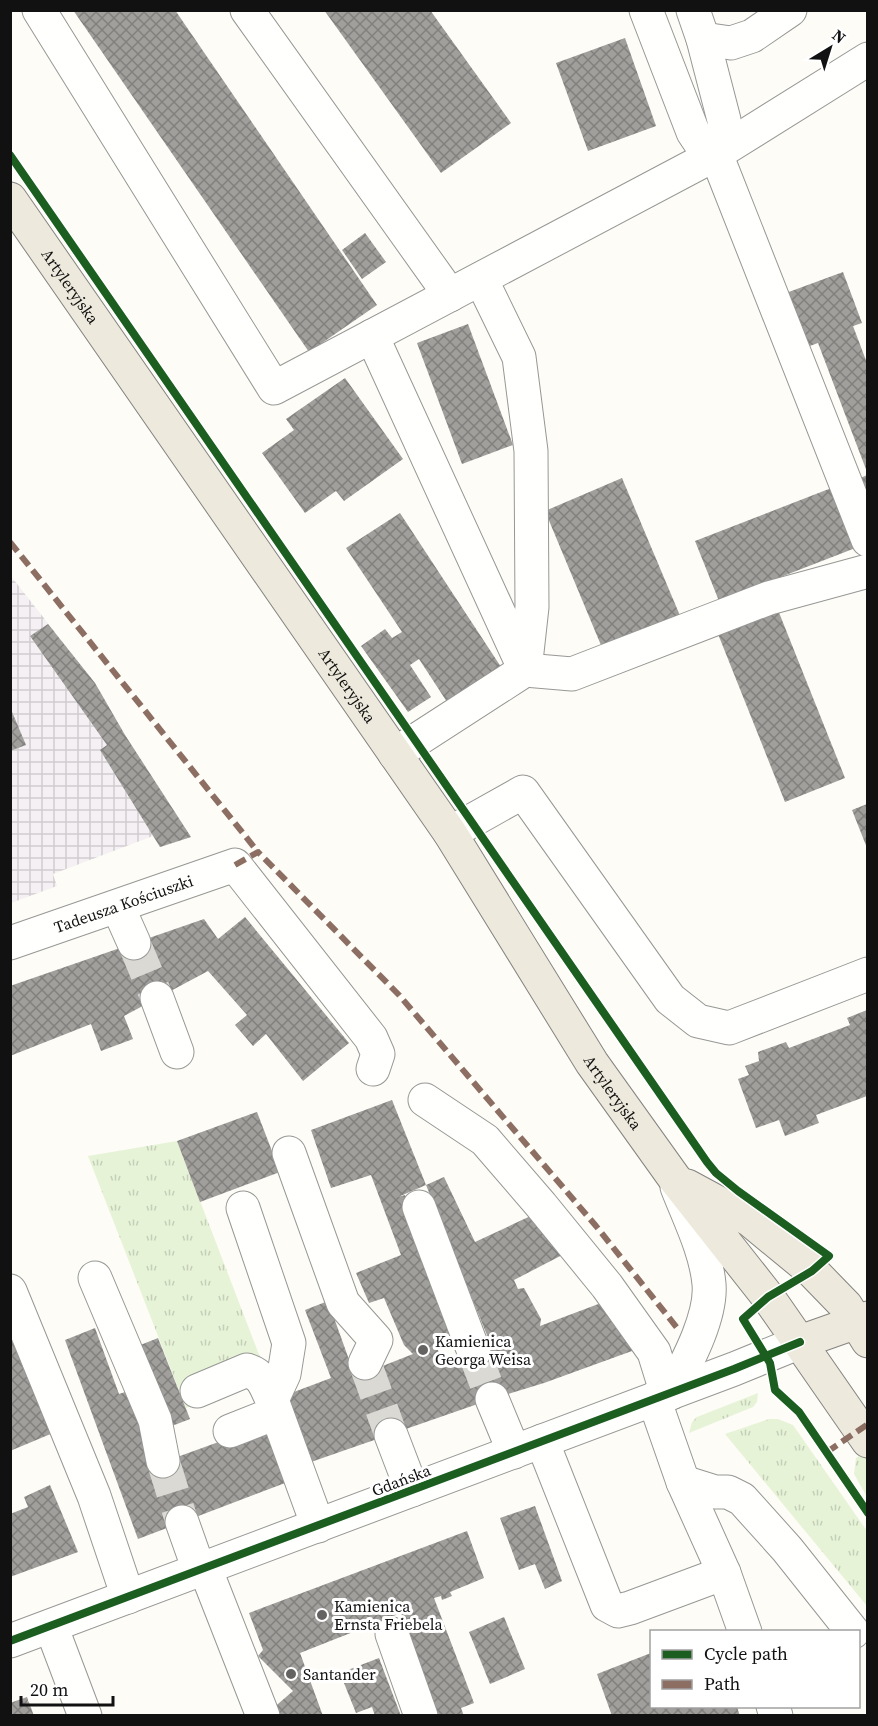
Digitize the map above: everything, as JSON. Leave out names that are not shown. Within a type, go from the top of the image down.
[{"type":"main road","name":"Artyleryjska","points":[[10,198],[450,833],[592,1063],[675,1179],[761,1287],[867,1441]]},
{"type":"main road","name":"Artyleryjska","points":[[675,1179],[750,1220],[812,1271],[864,1327]]},
{"type":"main road","name":"Gdańska","points":[[800,1342],[864,1327]]},
{"type":"street","points":[[39,10],[274,388],[716,154],[867,59]]},
{"type":"street","points":[[247,10],[450,295]]},
{"type":"street","points":[[646,10],[693,132],[701,144],[716,154],[867,540]]},
{"type":"street","points":[[665,61],[698,25],[718,10]]},
{"type":"street","points":[[698,25],[731,43],[752,36],[790,10]]},
{"type":"street","points":[[698,25],[724,120],[724,134],[716,154]]},
{"type":"street","points":[[481,279],[519,357],[531,452],[532,608],[525,670]]},
{"type":"street","points":[[372,336],[525,670]]},
{"type":"street","points":[[395,754],[525,670],[572,674],[769,598],[867,572]]},
{"type":"street","points":[[450,833],[523,792],[670,999],[698,1021],[729,1028],[867,974]]},
{"type":"street","name":"Tadeusza Kościuszki","points":[[10,944],[235,865],[371,1038],[378,1054],[373,1069]]},
{"type":"street","points":[[118,907],[134,943]]},
{"type":"street","points":[[157,998],[177,1052]]},
{"type":"street","points":[[425,1100],[485,1140],[607,1286],[654,1352],[684,1482],[724,1573],[744,1630]]},
{"type":"street","points":[[289,1153],[343,1303],[376,1340],[365,1363]]},
{"type":"street","points":[[664,1396],[698,1337],[706,1310],[709,1286],[704,1258],[675,1179]]},
{"type":"street","points":[[419,1207],[474,1352]]},
{"type":"street","points":[[230,1431],[274,1406],[284,1374],[289,1342],[243,1208]]},
{"type":"street","points":[[95,1278],[155,1420],[163,1461]]},
{"type":"street","points":[[10,1290],[94,1496],[128,1597]]},
{"type":"street","name":"Gdańska","points":[[10,1641],[664,1396],[800,1342]]},
{"type":"street","points":[[197,1392],[247,1370],[257,1373],[274,1406],[318,1526]]},
{"type":"street","points":[[492,1399],[528,1447],[607,1605],[618,1611],[630,1608],[724,1573]]},
{"type":"street","points":[[391,1435],[412,1490]]},
{"type":"street","points":[[684,1482],[707,1490],[728,1492],[742,1499],[787,1549],[851,1630]]},
{"type":"street","points":[[182,1522],[263,1716]]},
{"type":"street","points":[[51,1626],[85,1716]]},
{"type":"street","points":[[392,1634],[421,1716]]},
{"type":"shaded area","points":[[10,575],[95,683],[125,735],[191,837],[160,847],[153,836],[53,874],[57,886],[11,903]]},
{"type":"green space","points":[[177,1141],[268,1378],[186,1408],[88,1156]]},
{"type":"green space","points":[[758,1393],[757,1402],[753,1407],[689,1433],[692,1422],[697,1417]]},
{"type":"green space","points":[[769,1419],[778,1419],[793,1425],[867,1531],[867,1606],[725,1434]]},
{"type":"green space","points":[[863,1453],[867,1460],[867,1497],[854,1474],[856,1458]]},
{"type":"building","points":[[73,10],[175,10],[377,305],[309,352]]},
{"type":"building","points":[[324,10],[430,10],[511,123],[441,173]]},
{"type":"building","points":[[625,38],[656,126],[588,151],[556,63]]},
{"type":"building","points":[[365,233],[386,262],[362,279],[342,250]]},
{"type":"building","points":[[843,272],[862,323],[853,326],[867,363],[867,472],[818,343],[807,347],[786,293]]},
{"type":"building","points":[[468,324],[513,445],[462,464],[417,343]]},
{"type":"building","points":[[345,378],[403,459],[344,501],[336,491],[305,513],[262,453],[294,430],[286,419]]},
{"type":"building","points":[[867,475],[867,509],[856,480]]},
{"type":"building","points":[[622,478],[681,618],[603,650],[545,511]]},
{"type":"building","points":[[834,487],[858,547],[719,601],[695,541]]},
{"type":"building","points":[[400,513],[503,670],[449,705],[419,659],[410,665],[431,697],[408,712],[361,646],[385,629],[392,638],[402,632],[346,548]]},
{"type":"building","points":[[776,605],[845,778],[785,802],[716,629]]},
{"type":"building","points":[[48,624],[95,683],[125,735],[191,837],[160,847],[100,750],[107,745],[30,636]]},
{"type":"building","points":[[10,707],[26,745],[10,751]]},
{"type":"building","points":[[867,804],[867,848],[852,810]]},
{"type":"building","points":[[245,917],[349,1043],[303,1081],[266,1034],[253,1046],[235,1025],[247,1015],[208,971],[124,1016],[133,1039],[101,1051],[91,1024],[10,1056],[10,986],[204,919],[218,939]]},
{"type":"building","points":[[867,1010],[867,1096],[816,1115],[819,1123],[785,1136],[779,1120],[756,1128],[738,1079],[749,1075],[745,1066],[759,1061],[758,1052],[786,1042],[789,1048],[850,1025],[847,1018]]},
{"type":"building","points":[[392,1100],[426,1185],[444,1177],[475,1242],[537,1213],[568,1252],[514,1280],[518,1289],[524,1288],[541,1319],[540,1326],[609,1300],[643,1347],[311,1462],[286,1395],[331,1378],[305,1310],[328,1301],[352,1368],[380,1367],[413,1354],[404,1345],[384,1298],[369,1303],[356,1273],[401,1255],[371,1175],[331,1188],[311,1130]],"holes":[[[426,1185],[491,1345],[443,1363],[434,1340],[457,1331],[405,1195],[398,1197]]]},
{"type":"building","points":[[257,1112],[280,1172],[200,1202],[177,1141]]},
{"type":"building","points":[[95,1328],[119,1394],[137,1388],[155,1465],[271,1423],[293,1480],[138,1539],[65,1340]]},
{"type":"building","points":[[10,1331],[53,1433],[10,1451]]},
{"type":"building","points":[[158,1338],[190,1419],[164,1429],[133,1348]]},
{"type":"building","points":[[50,1485],[78,1552],[10,1577],[10,1514],[28,1507],[24,1497]]},
{"type":"building","points":[[535,1506],[562,1581],[545,1589],[535,1564],[519,1570],[500,1518]]},
{"type":"building","points":[[467,1531],[484,1578],[450,1592],[452,1596],[442,1600],[441,1596],[434,1598],[474,1703],[461,1708],[464,1716],[439,1716],[401,1613],[300,1653],[323,1716],[273,1716],[271,1710],[293,1691],[258,1656],[263,1650],[249,1613]]},
{"type":"building","points":[[504,1617],[525,1669],[490,1684],[469,1632]]},
{"type":"building","points":[[650,1653],[650,1708],[737,1708],[740,1716],[612,1716],[597,1674]]},
{"type":"building","points":[[379,1658],[401,1716],[375,1716],[372,1707],[356,1713],[340,1673]]},
{"type":"building","points":[[27,1697],[34,1716],[10,1716],[10,1703]]},
{"type":"tunnel","points":[[134,943],[157,998]]},
{"type":"tunnel","points":[[474,1352],[492,1399]]},
{"type":"tunnel","points":[[365,1363],[391,1435]]},
{"type":"tunnel","points":[[163,1461],[182,1522]]},
{"type":"marked path","points":[[10,542],[258,852]]},
{"type":"marked path","points":[[235,865],[258,852],[399,995],[596,1226],[678,1329]]},
{"type":"marked path","points":[[827,1452],[868,1424]]},
{"type":"cycle path","points":[[10,155],[707,1162],[716,1173],[738,1191],[829,1256],[812,1271],[768,1297],[743,1319],[770,1363],[775,1390],[799,1412],[868,1513]]},
{"type":"cycle path","points":[[10,1641],[734,1369],[800,1342]]},
{"type":"place","name":"Kamienica Georga Weisa","points":[[423,1350]]},
{"type":"place","name":"Kamienica Ernsta Friebela","points":[[322,1615]]},
{"type":"place","name":"Santander","points":[[291,1674]]}]
